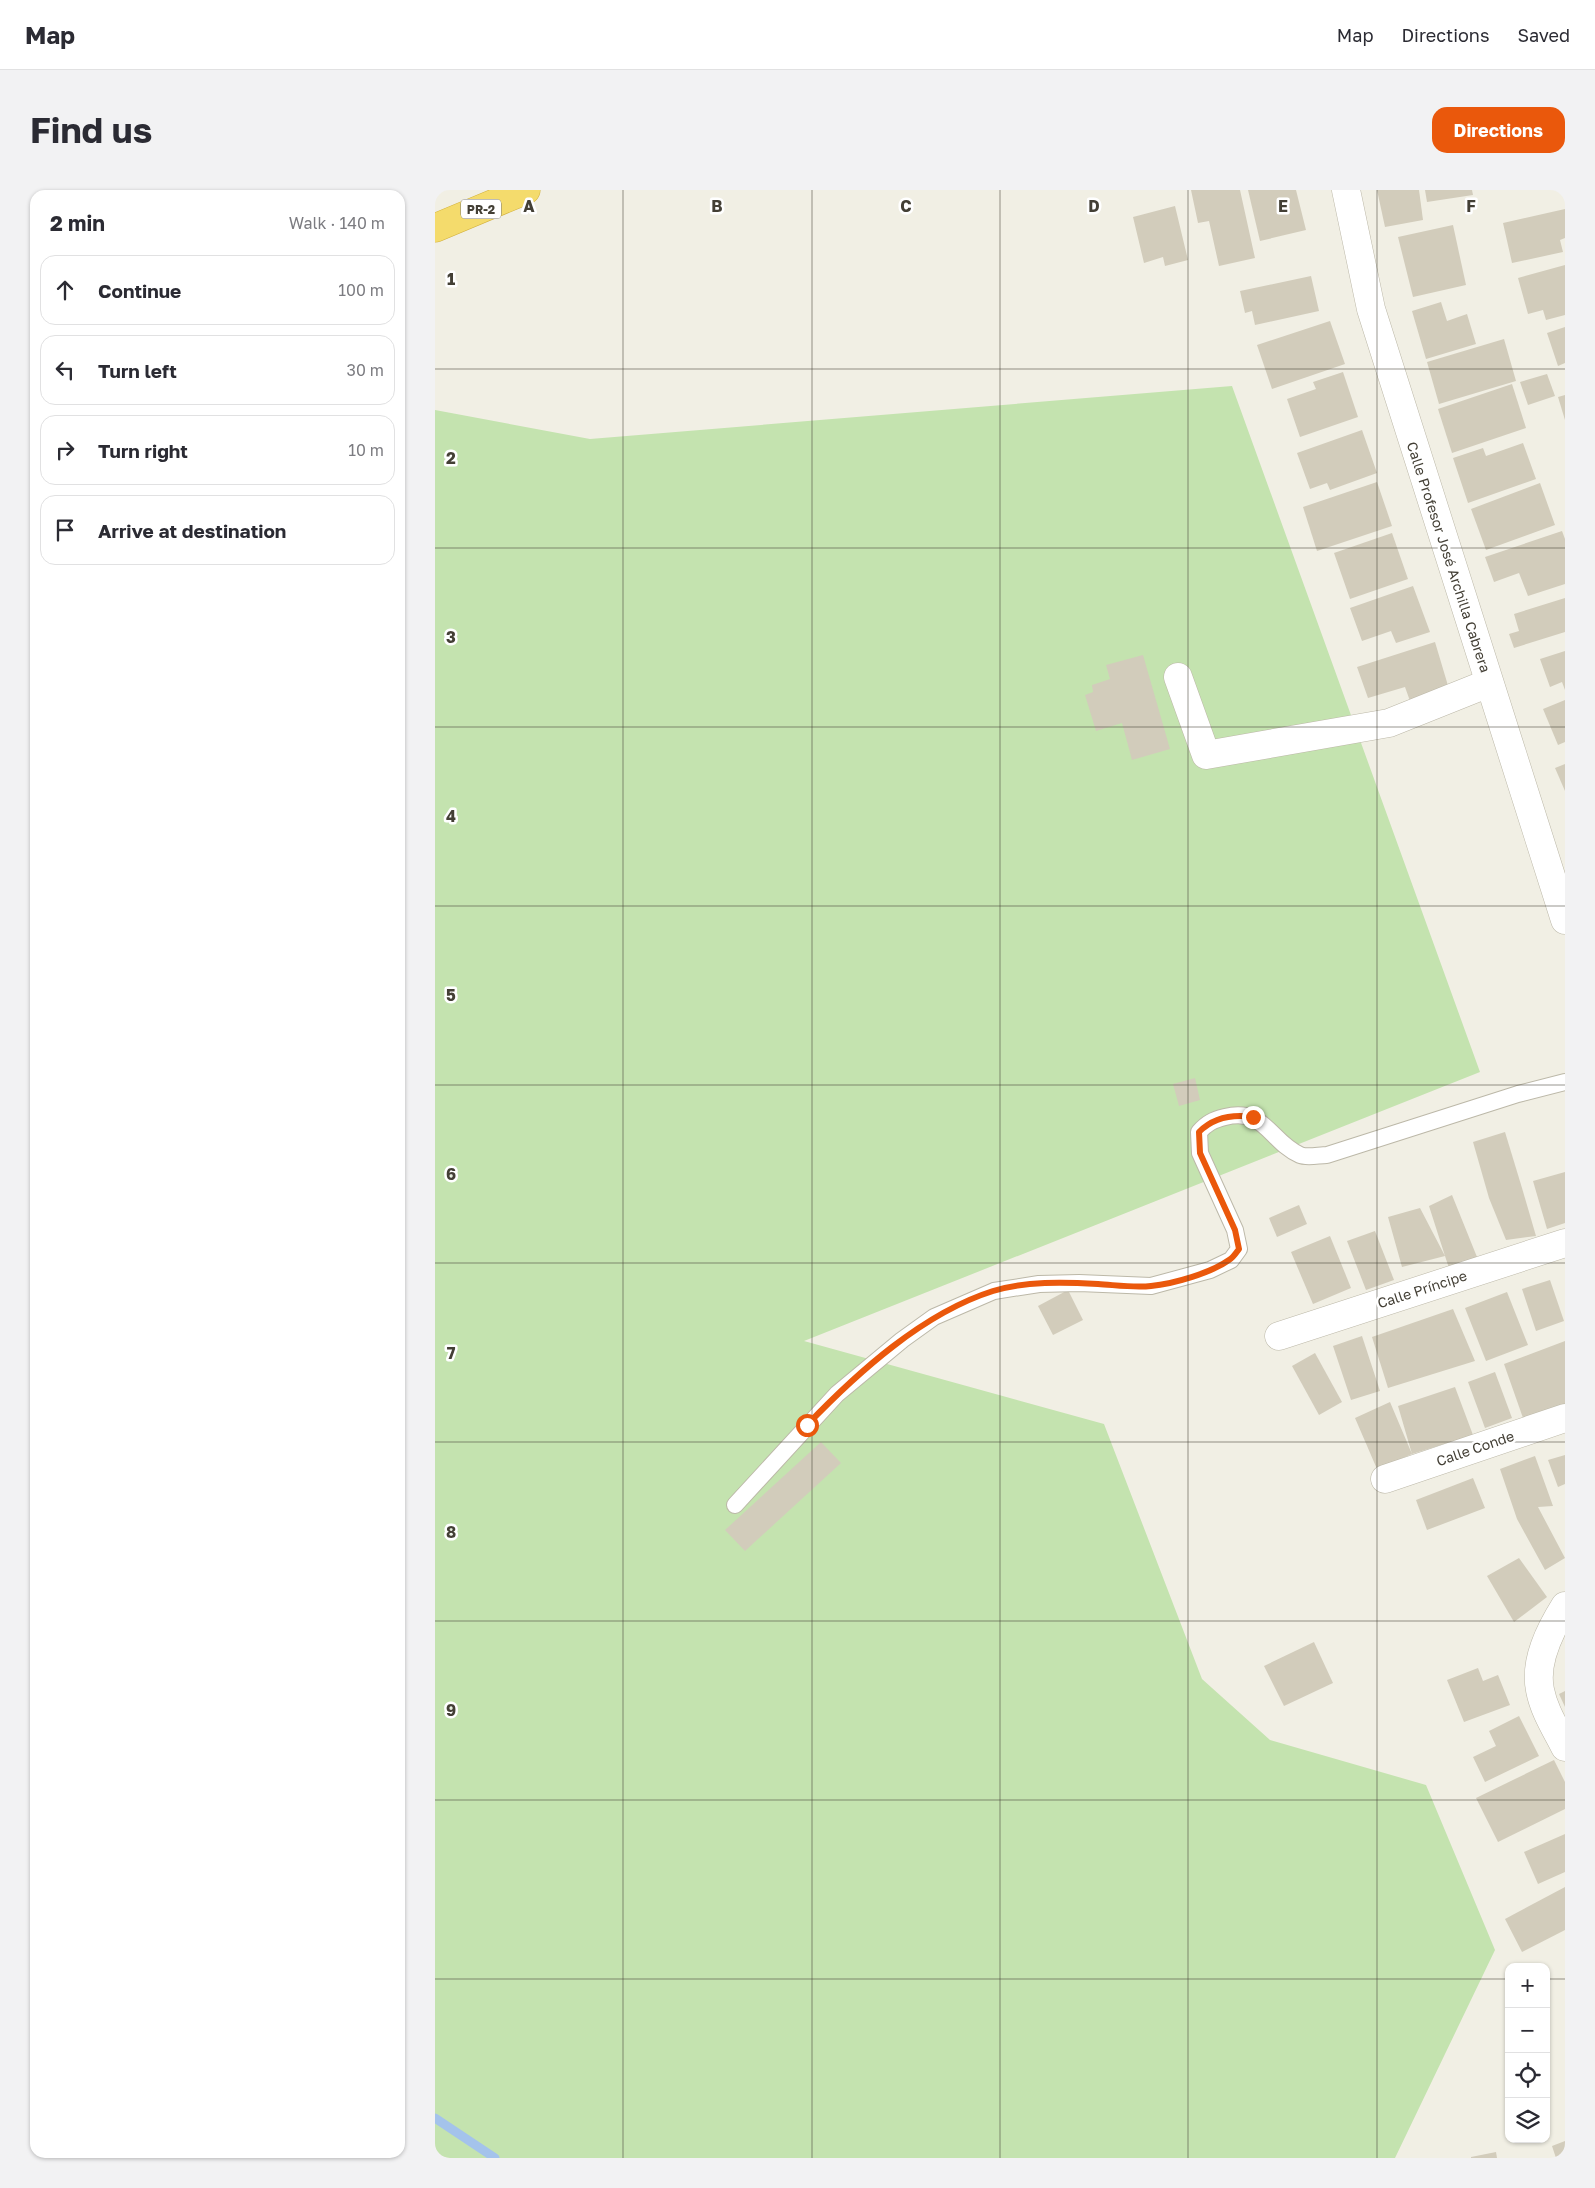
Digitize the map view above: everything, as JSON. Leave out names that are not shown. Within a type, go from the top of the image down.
[{"type":"highway","name":"PR-2","points":[[435,228],[526,190]]},
{"type":"street","name":"Calle Profesor José Archilla Cabrera","points":[[1346,190],[1371,309],[1565,920]]},
{"type":"street","points":[[1178,677],[1206,755],[1389,723],[1489,683]]},
{"type":"street","name":"Calle Príncipe","points":[[1279,1336],[1565,1243]]},
{"type":"street","name":"Calle Conde","points":[[1385,1478],[1565,1418]]},
{"type":"street","points":[[1565,1606],[1546,1641],[1540,1668],[1539,1689],[1546,1711],[1565,1747]]},
{"type":"lane","points":[[735,1505],[837,1394],[910,1334],[935,1317],[962,1303],[994,1291],[1039,1284],[1079,1283],[1151,1286],[1201,1273],[1231,1260],[1239,1249],[1235,1230],[1200,1153],[1199,1132],[1209,1121],[1236,1115],[1253,1117],[1264,1125],[1276,1138],[1301,1156],[1327,1155],[1518,1094],[1565,1082]]},
{"type":"green space","points":[[1232,386],[1480,1072],[804,1341],[1104,1424],[1202,1679],[1270,1740],[1426,1785],[1495,1950],[1395,2158],[435,2158],[435,410],[590,439]]},
{"type":"building","points":[[1191,190],[1240,190],[1255,258],[1219,266],[1209,221],[1198,223]]},
{"type":"building","points":[[1248,190],[1296,190],[1306,230],[1260,241]]},
{"type":"building","points":[[1377,190],[1419,190],[1423,220],[1385,227]]},
{"type":"building","points":[[1425,190],[1472,190],[1473,195],[1427,202]]},
{"type":"building","points":[[1175,206],[1188,260],[1165,266],[1163,257],[1144,263],[1133,217]]},
{"type":"building","points":[[1565,209],[1565,238],[1560,240],[1563,252],[1512,263],[1503,223]]},
{"type":"building","points":[[1453,225],[1466,285],[1413,297],[1398,237]]},
{"type":"building","points":[[1565,265],[1565,315],[1546,320],[1543,310],[1528,314],[1518,278]]},
{"type":"building","points":[[1311,276],[1319,311],[1255,325],[1252,311],[1245,313],[1240,291]]},
{"type":"building","points":[[1441,302],[1447,321],[1467,314],[1476,344],[1426,359],[1412,311]]},
{"type":"building","points":[[1330,321],[1345,364],[1272,389],[1257,345]]},
{"type":"building","points":[[1565,327],[1565,363],[1558,366],[1547,333]]},
{"type":"building","points":[[1504,339],[1516,381],[1439,404],[1427,362]]},
{"type":"building","points":[[1343,372],[1358,417],[1300,437],[1287,399],[1316,389],[1313,382]]},
{"type":"building","points":[[1547,374],[1555,396],[1528,405],[1520,382]]},
{"type":"building","points":[[1512,384],[1526,428],[1452,453],[1438,409]]},
{"type":"building","points":[[1565,395],[1565,420],[1558,397]]},
{"type":"building","points":[[1362,430],[1377,473],[1330,490],[1327,483],[1310,489],[1297,453]]},
{"type":"building","points":[[1523,443],[1536,479],[1468,503],[1453,458],[1483,448],[1486,456]]},
{"type":"building","points":[[1377,482],[1392,526],[1317,551],[1303,507]]},
{"type":"building","points":[[1540,483],[1555,525],[1486,550],[1471,509]]},
{"type":"building","points":[[1562,531],[1565,539],[1565,584],[1528,596],[1519,573],[1494,582],[1485,557]]},
{"type":"building","points":[[1392,533],[1408,579],[1350,599],[1334,553]]},
{"type":"building","points":[[1413,586],[1430,632],[1396,643],[1391,631],[1362,641],[1350,608]]},
{"type":"building","points":[[1565,598],[1565,632],[1514,648],[1509,634],[1519,631],[1514,614]]},
{"type":"building","points":[[1435,642],[1449,689],[1410,701],[1405,687],[1368,698],[1357,667]]},
{"type":"building","points":[[1565,651],[1565,690],[1562,682],[1550,687],[1540,659]]},
{"type":"building","points":[[1143,655],[1170,749],[1132,760],[1122,723],[1096,731],[1085,695],[1093,692],[1092,685],[1110,679],[1106,665]]},
{"type":"building","points":[[1565,700],[1565,742],[1558,745],[1543,709]]},
{"type":"building","points":[[1565,764],[1565,791],[1555,768]]},
{"type":"building","points":[[1195,1078],[1200,1100],[1179,1106],[1173,1084]]},
{"type":"building","points":[[1505,1132],[1536,1236],[1506,1240],[1489,1198],[1473,1142]]},
{"type":"building","points":[[1565,1172],[1565,1223],[1547,1229],[1533,1181]]},
{"type":"building","points":[[1452,1195],[1477,1257],[1449,1268],[1429,1206]]},
{"type":"building","points":[[1299,1205],[1307,1224],[1277,1237],[1269,1218]]},
{"type":"building","points":[[1420,1208],[1445,1256],[1402,1267],[1388,1217]]},
{"type":"building","points":[[1375,1231],[1394,1280],[1366,1290],[1347,1241]]},
{"type":"building","points":[[1330,1236],[1351,1288],[1313,1304],[1291,1252]]},
{"type":"building","points":[[1550,1280],[1564,1321],[1536,1331],[1522,1289]]},
{"type":"building","points":[[1068,1290],[1083,1320],[1053,1335],[1038,1306]]},
{"type":"building","points":[[1507,1292],[1528,1345],[1486,1361],[1465,1308]]},
{"type":"building","points":[[1453,1309],[1475,1361],[1388,1388],[1372,1337]]},
{"type":"building","points":[[1362,1336],[1380,1391],[1351,1400],[1333,1346]]},
{"type":"building","points":[[1565,1341],[1565,1404],[1523,1418],[1504,1364]]},
{"type":"building","points":[[1315,1353],[1342,1402],[1319,1415],[1292,1366]]},
{"type":"building","points":[[1495,1372],[1512,1418],[1485,1428],[1468,1382]]},
{"type":"building","points":[[1455,1387],[1473,1435],[1412,1454],[1398,1406]]},
{"type":"building","points":[[1390,1402],[1412,1454],[1377,1469],[1355,1418]]},
{"type":"building","points":[[821,1442],[841,1463],[745,1551],[725,1530]]},
{"type":"building","points":[[1565,1455],[1565,1484],[1558,1487],[1548,1460]]},
{"type":"building","points":[[1535,1456],[1553,1506],[1538,1507],[1565,1558],[1545,1570],[1517,1519],[1500,1469]]},
{"type":"building","points":[[1473,1478],[1485,1508],[1427,1530],[1416,1500]]},
{"type":"building","points":[[1519,1558],[1547,1597],[1514,1622],[1487,1576]]},
{"type":"building","points":[[1314,1642],[1333,1683],[1284,1706],[1264,1666]]},
{"type":"building","points":[[1478,1668],[1483,1681],[1498,1675],[1510,1705],[1464,1722],[1447,1680]]},
{"type":"building","points":[[1565,1691],[1565,1707],[1559,1694]]},
{"type":"building","points":[[1519,1716],[1539,1756],[1485,1782],[1473,1757],[1496,1746],[1489,1731]]},
{"type":"building","points":[[1554,1760],[1565,1782],[1565,1809],[1498,1842],[1476,1798]]},
{"type":"building","points":[[1565,1834],[1565,1872],[1538,1884],[1524,1852]]},
{"type":"building","points":[[1565,1887],[1565,1930],[1522,1952],[1505,1919]]},
{"type":"building","points":[[1565,2141],[1565,2158],[1556,2158],[1552,2146]]},
{"type":"building","points":[[1496,2152],[1497,2158],[1471,2158],[1471,2157]]},
{"type":"waterway","points":[[435,2118],[495,2158]]},
{"type":"route","points":[[807,1425],[837,1394],[902,1340],[935,1317],[962,1303],[994,1291],[1039,1284],[1079,1283],[1151,1286],[1210,1270],[1231,1260],[1239,1249],[1235,1230],[1200,1153],[1199,1132],[1209,1121],[1236,1115],[1253,1117]]}]
